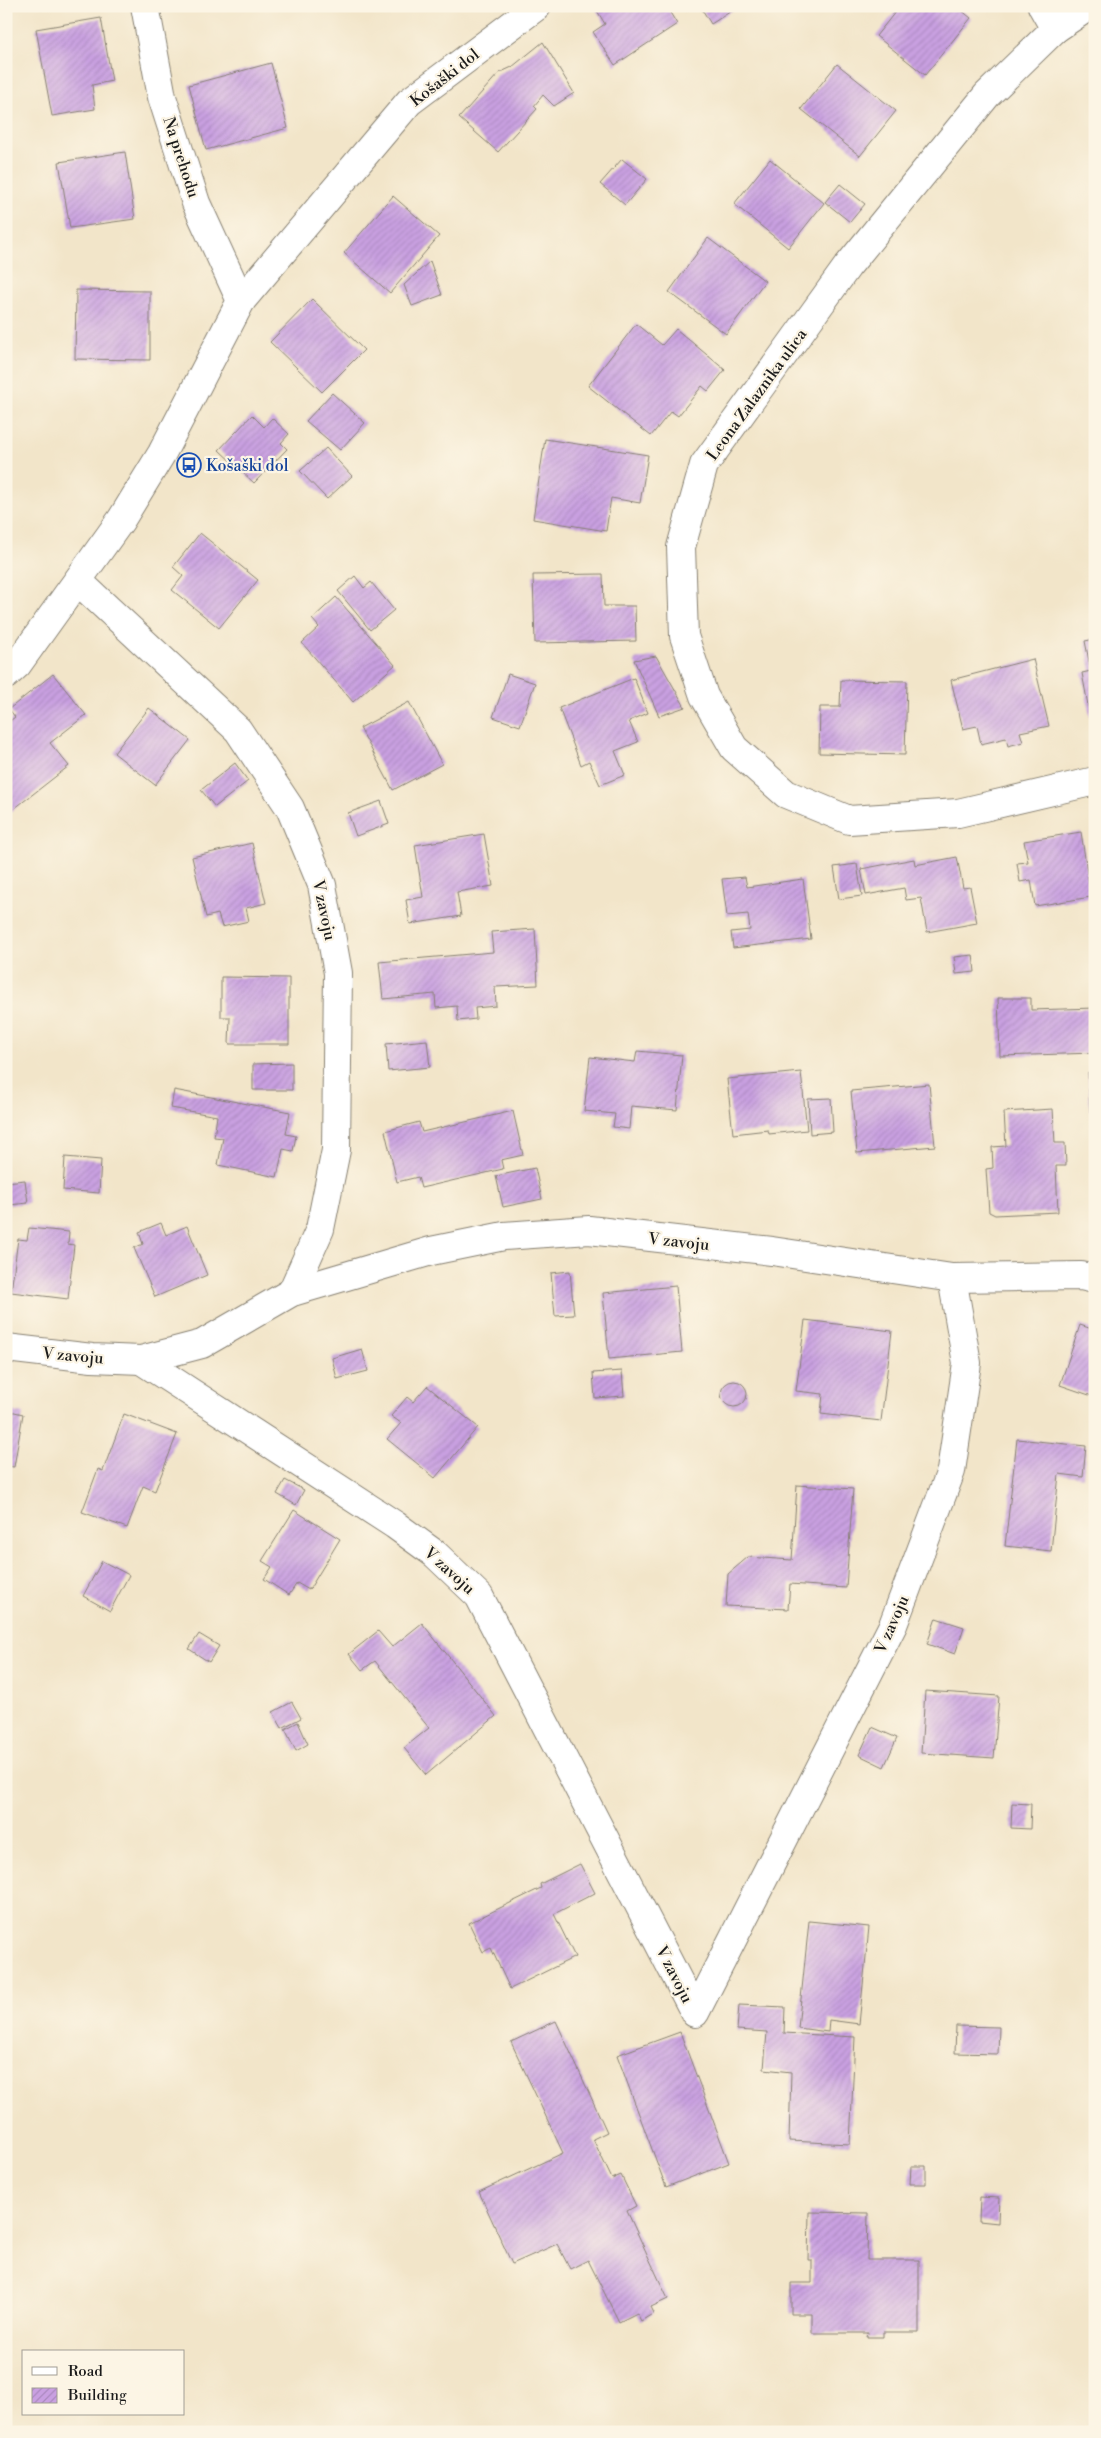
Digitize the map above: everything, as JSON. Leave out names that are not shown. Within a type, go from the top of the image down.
[{"type":"street","name":"Na prehodu","points":[[145,6],[162,97],[196,203],[241,301]]},
{"type":"street","name":"Košaški dol","points":[[6,675],[17,665],[121,520],[162,453],[241,301],[408,102],[537,6]]},
{"type":"street","name":"Leona Zalaznika ulica","points":[[1088,6],[1049,18],[854,259],[704,465],[681,546],[684,636],[704,696],[734,748],[786,794],[849,820],[958,812],[1095,781]]},
{"type":"street","name":"V zavoju","points":[[78,581],[238,730],[290,808],[322,885],[338,973],[336,1150],[320,1229],[292,1292]]},
{"type":"street","name":"V zavoju","points":[[6,1348],[92,1358],[141,1360],[202,1344],[292,1292],[431,1251],[504,1236],[589,1230],[772,1251],[952,1278],[1081,1276],[1095,1279]]},
{"type":"street","name":"V zavoju","points":[[141,1360],[395,1525],[435,1554],[479,1596],[695,2013],[893,1625],[951,1471],[967,1363],[952,1278]]},
{"type":"building","points":[[600,6],[666,6],[677,24],[615,65],[593,32],[605,24],[596,9]]},
{"type":"building","points":[[700,6],[731,6],[733,10],[711,24]]},
{"type":"building","points":[[900,6],[956,6],[971,18],[925,75],[876,36]]},
{"type":"building","points":[[101,18],[112,81],[92,85],[95,109],[52,116],[36,29]]},
{"type":"building","points":[[543,42],[574,93],[554,106],[543,95],[534,106],[537,109],[498,152],[459,118],[499,73],[512,67]]},
{"type":"building","points":[[271,63],[288,128],[206,150],[189,85]]},
{"type":"building","points":[[837,64],[896,111],[860,156],[801,109]]},
{"type":"building","points":[[125,152],[135,219],[70,228],[59,162]]},
{"type":"building","points":[[622,159],[647,179],[625,205],[600,184]]},
{"type":"building","points":[[770,159],[824,203],[788,248],[734,204]]},
{"type":"building","points":[[840,184],[865,204],[850,222],[825,202]]},
{"type":"building","points":[[393,196],[439,236],[390,293],[344,253]]},
{"type":"building","points":[[708,238],[765,281],[726,334],[669,292]]},
{"type":"building","points":[[430,261],[442,295],[412,306],[404,285]]},
{"type":"building","points":[[76,290],[150,291],[150,360],[75,359]]},
{"type":"building","points":[[312,299],[364,350],[322,392],[270,342]]},
{"type":"building","points":[[636,324],[662,345],[676,329],[725,370],[708,391],[702,386],[678,416],[671,411],[651,436],[588,386]]},
{"type":"building","points":[[332,393],[365,423],[340,450],[306,421]]},
{"type":"building","points":[[252,415],[264,427],[272,418],[289,434],[281,443],[287,449],[254,483],[219,450]]},
{"type":"building","points":[[545,439],[648,455],[640,503],[611,498],[606,531],[533,519]]},
{"type":"building","points":[[326,448],[352,476],[327,499],[300,471]]},
{"type":"building","points":[[200,533],[258,580],[219,628],[172,590],[183,576],[173,567]]},
{"type":"building","points":[[603,574],[604,606],[635,606],[636,641],[535,643],[533,575]]},
{"type":"building","points":[[355,576],[364,588],[371,582],[394,610],[370,630],[338,591]]},
{"type":"building","points":[[336,597],[395,665],[353,702],[302,643],[319,627],[312,619]]},
{"type":"building","points":[[1095,639],[1095,715],[1090,716],[1082,673],[1091,671],[1085,641]]},
{"type":"building","points":[[656,656],[685,707],[659,716],[634,660]]},
{"type":"building","points":[[1033,659],[1049,726],[1020,732],[1023,742],[1008,746],[1006,738],[981,744],[977,726],[963,729],[951,680]]},
{"type":"building","points":[[53,674],[86,715],[50,743],[69,766],[10,812],[6,807],[6,724],[15,717],[9,709]]},
{"type":"building","points":[[508,674],[535,683],[520,726],[493,717]]},
{"type":"building","points":[[634,678],[648,713],[629,721],[638,742],[615,751],[625,775],[600,785],[589,761],[581,765],[559,708]]},
{"type":"building","points":[[841,680],[907,681],[905,755],[819,753],[820,707],[840,707]]},
{"type":"building","points":[[409,702],[442,764],[393,790],[360,728]]},
{"type":"building","points":[[149,708],[190,740],[155,785],[114,753]]},
{"type":"building","points":[[235,763],[248,781],[215,807],[201,790]]},
{"type":"building","points":[[381,801],[389,824],[356,836],[348,813]]},
{"type":"building","points":[[1081,832],[1091,897],[1035,906],[1031,880],[1020,882],[1017,863],[1028,862],[1024,841]]},
{"type":"building","points":[[484,834],[493,886],[457,892],[461,916],[410,924],[406,900],[423,897],[415,845]]},
{"type":"building","points":[[252,843],[266,903],[246,908],[249,921],[222,927],[218,914],[206,917],[192,857]]},
{"type":"building","points":[[957,857],[963,888],[970,887],[977,923],[927,932],[921,898],[906,900],[904,888],[866,895],[861,869],[914,859],[915,865]]},
{"type":"building","points":[[857,864],[862,896],[839,899],[834,867]]},
{"type":"building","points":[[745,877],[747,887],[803,879],[811,939],[733,948],[731,932],[750,930],[748,914],[727,916],[722,879]]},
{"type":"building","points":[[535,929],[538,985],[495,987],[496,1006],[475,1008],[476,1019],[458,1021],[457,1006],[436,1008],[435,994],[383,999],[379,962],[493,952],[491,932]]},
{"type":"building","points":[[973,955],[975,972],[956,974],[954,957]]},
{"type":"building","points":[[221,977],[289,978],[289,1044],[229,1044],[230,1017],[221,1017]]},
{"type":"building","points":[[998,998],[1031,998],[1031,1010],[1095,1008],[1095,1053],[1000,1056]]},
{"type":"building","points":[[427,1040],[430,1067],[388,1071],[386,1044]]},
{"type":"building","points":[[637,1051],[682,1055],[677,1110],[631,1106],[629,1129],[613,1127],[615,1114],[584,1111],[590,1057],[635,1062]]},
{"type":"building","points":[[292,1063],[292,1090],[253,1090],[253,1064]]},
{"type":"building","points":[[1095,1071],[1095,1112],[1090,1112],[1088,1072]]},
{"type":"building","points":[[801,1072],[807,1130],[769,1134],[768,1130],[733,1134],[727,1079]]},
{"type":"building","points":[[929,1084],[935,1146],[857,1153],[851,1091]]},
{"type":"building","points":[[174,1090],[290,1112],[286,1134],[296,1136],[293,1151],[283,1149],[277,1177],[218,1165],[223,1138],[214,1137],[217,1116],[171,1108]]},
{"type":"building","points":[[831,1098],[833,1132],[810,1134],[808,1099]]},
{"type":"building","points":[[1053,1109],[1055,1143],[1065,1143],[1066,1166],[1056,1166],[1058,1212],[995,1215],[989,1212],[986,1169],[993,1168],[992,1147],[1006,1146],[1004,1112]]},
{"type":"building","points":[[513,1111],[523,1155],[501,1160],[503,1169],[421,1188],[418,1177],[397,1182],[385,1131],[419,1122],[422,1132]]},
{"type":"building","points":[[65,1157],[101,1160],[99,1193],[63,1190]]},
{"type":"building","points":[[535,1168],[542,1199],[503,1207],[496,1176]]},
{"type":"building","points":[[25,1180],[28,1203],[9,1205],[6,1182]]},
{"type":"building","points":[[161,1223],[166,1235],[187,1226],[207,1275],[155,1297],[134,1248],[143,1244],[139,1232]]},
{"type":"building","points":[[29,1228],[69,1232],[68,1244],[74,1245],[68,1299],[11,1292],[18,1239],[27,1240]]},
{"type":"building","points":[[570,1271],[574,1315],[555,1316],[551,1273]]},
{"type":"building","points":[[676,1286],[682,1352],[609,1359],[603,1293]]},
{"type":"building","points":[[805,1320],[892,1331],[881,1421],[821,1414],[823,1394],[796,1391]]},
{"type":"building","points":[[1080,1325],[1095,1330],[1095,1397],[1060,1385]]},
{"type":"building","points":[[362,1349],[368,1371],[337,1379],[332,1358]]},
{"type":"building","points":[[622,1371],[624,1396],[595,1398],[593,1373]]},
{"type":"building","points":[[734,1381],[743,1385],[747,1394],[743,1403],[734,1407],[725,1403],[721,1394],[725,1385]]},
{"type":"building","points":[[427,1386],[478,1427],[435,1478],[387,1439],[401,1423],[391,1416],[407,1397],[413,1402]]},
{"type":"building","points":[[6,1410],[23,1414],[14,1467],[6,1466]]},
{"type":"building","points":[[124,1414],[177,1434],[155,1491],[143,1486],[127,1528],[82,1512],[98,1469],[103,1471]]},
{"type":"building","points":[[1017,1439],[1086,1446],[1083,1477],[1059,1474],[1051,1551],[1005,1546]]},
{"type":"building","points":[[285,1480],[304,1490],[296,1505],[277,1494]]},
{"type":"building","points":[[797,1485],[853,1489],[846,1588],[790,1584],[788,1609],[726,1606],[728,1574],[748,1557],[792,1560]]},
{"type":"building","points":[[294,1510],[340,1539],[309,1590],[297,1583],[289,1595],[264,1579],[272,1567],[262,1561]]},
{"type":"building","points":[[102,1561],[129,1575],[110,1611],[83,1596]]},
{"type":"building","points":[[936,1618],[964,1627],[955,1654],[927,1644]]},
{"type":"building","points":[[422,1623],[496,1716],[426,1775],[404,1748],[429,1728],[375,1661],[362,1670],[349,1654],[378,1631],[392,1647]]},
{"type":"building","points":[[199,1634],[219,1646],[209,1662],[189,1649]]},
{"type":"building","points":[[925,1691],[999,1696],[994,1758],[921,1753]]},
{"type":"building","points":[[292,1702],[301,1718],[282,1728],[273,1712]]},
{"type":"building","points":[[298,1722],[308,1744],[296,1751],[285,1729]]},
{"type":"building","points":[[872,1727],[897,1738],[884,1767],[859,1755]]},
{"type":"building","points":[[1012,1803],[1031,1804],[1030,1829],[1011,1828]]},
{"type":"building","points":[[580,1864],[595,1893],[554,1914],[575,1957],[510,1989],[491,1948],[483,1952],[469,1923],[541,1888],[540,1884]]},
{"type":"building","points":[[809,1921],[869,1927],[859,2024],[829,2020],[828,2032],[798,2028]]},
{"type":"building","points":[[739,2005],[785,2007],[784,2033],[855,2037],[850,2144],[789,2141],[791,2072],[764,2069],[767,2032],[737,2030]]},
{"type":"building","points":[[556,2021],[607,2132],[593,2139],[612,2179],[621,2175],[636,2206],[627,2211],[668,2299],[651,2307],[654,2313],[641,2321],[637,2313],[619,2322],[588,2260],[570,2269],[557,2244],[512,2264],[479,2192],[563,2153],[511,2042]]},
{"type":"building","points":[[956,2026],[999,2027],[998,2054],[955,2053]]},
{"type":"building","points":[[680,2032],[729,2163],[666,2187],[617,2055]]},
{"type":"building","points":[[911,2166],[926,2166],[926,2184],[910,2184]]},
{"type":"building","points":[[980,2197],[999,2198],[998,2223],[979,2221]]},
{"type":"building","points":[[809,2212],[868,2213],[867,2260],[919,2260],[919,2332],[883,2332],[883,2337],[867,2337],[868,2333],[812,2333],[812,2314],[791,2314],[791,2283],[812,2283],[812,2260],[808,2260]]},
{"type":"place","name":"Košaški dol","points":[[189,465]]}]
